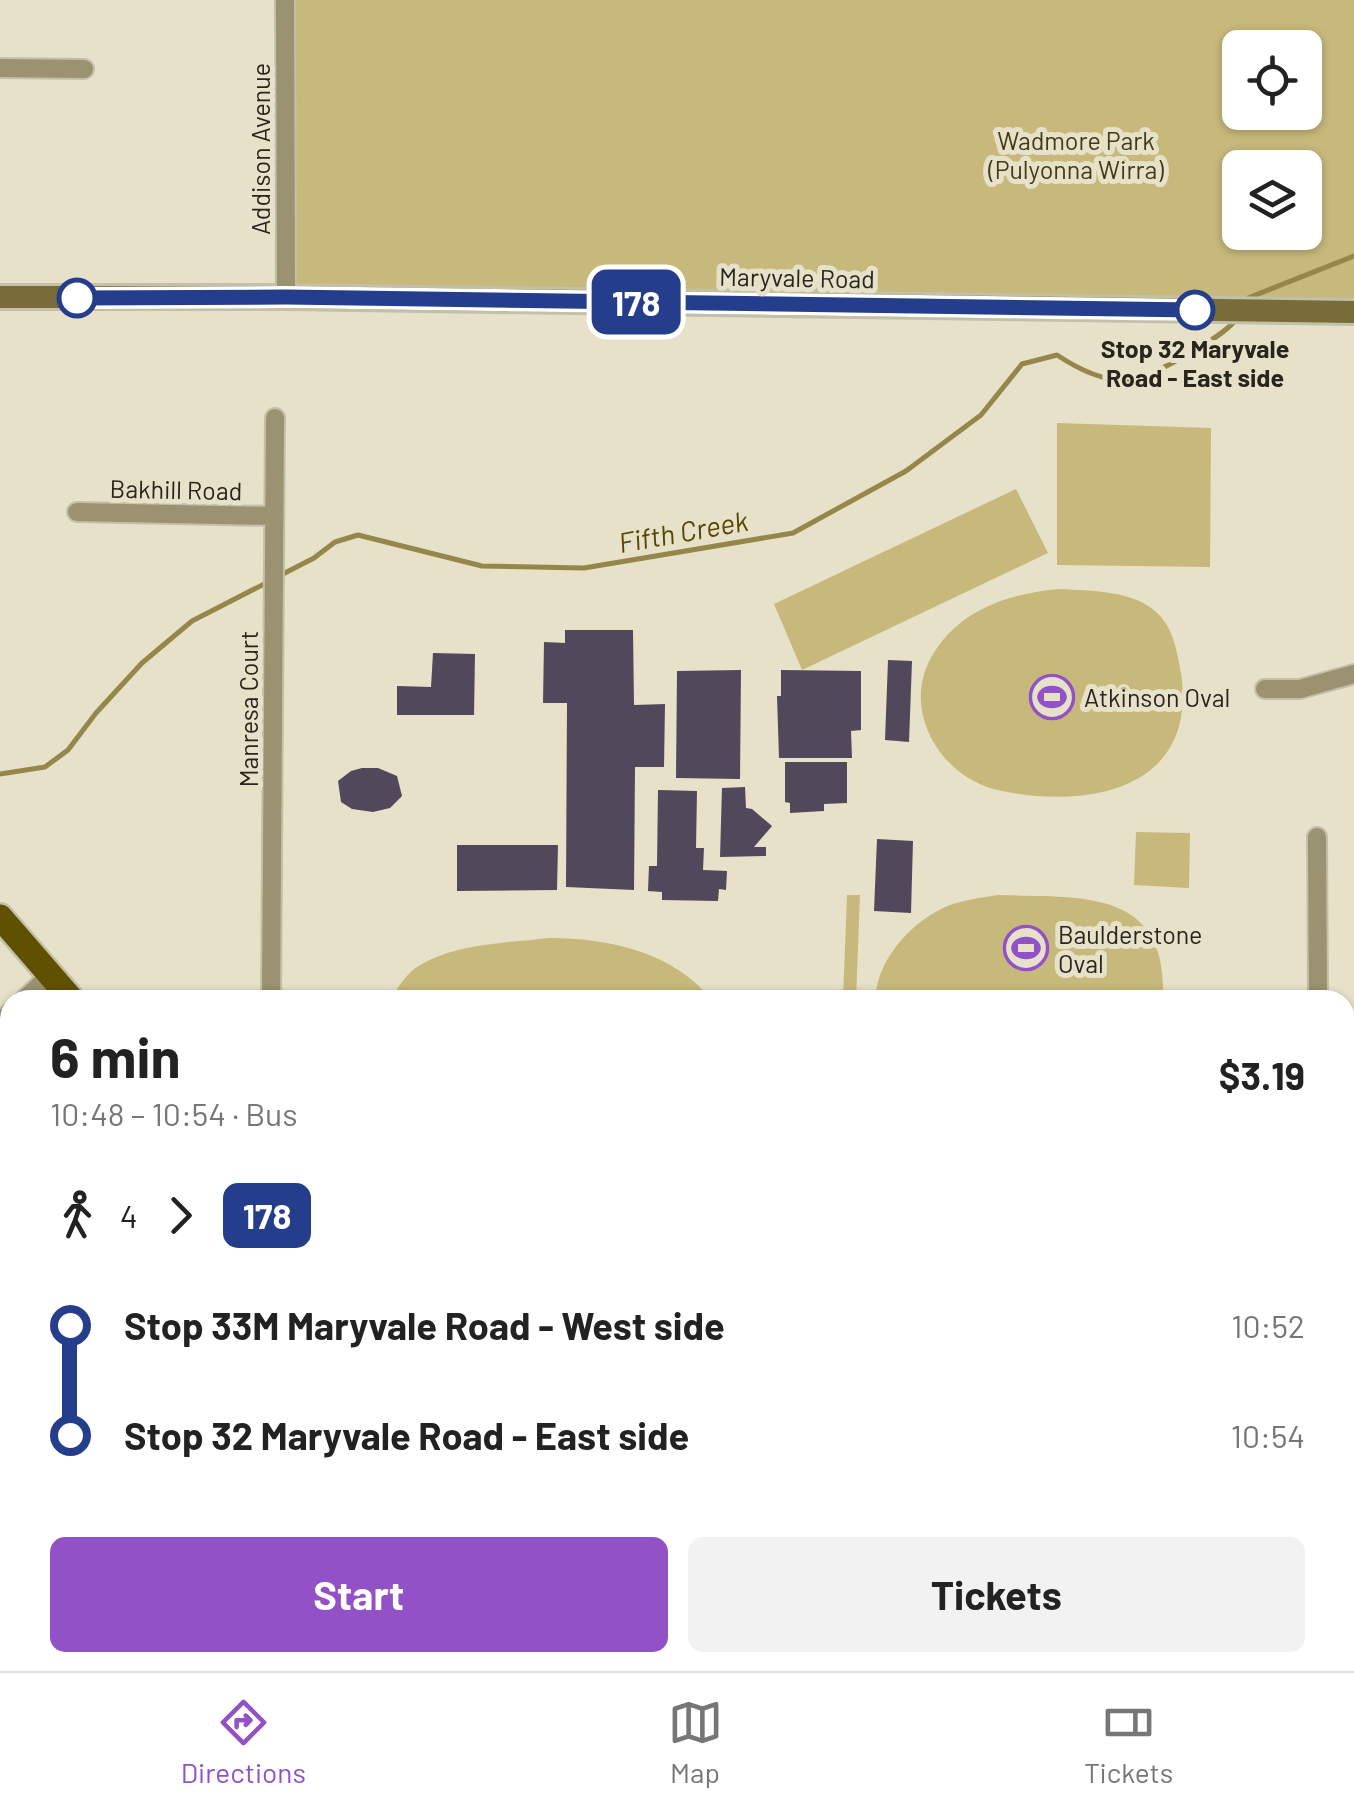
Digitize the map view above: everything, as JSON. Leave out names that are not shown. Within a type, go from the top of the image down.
[{"type":"main road","name":"Maryvale Road","points":[[0,298],[286,297],[1354,312]]},
{"type":"main road","points":[[0,917],[40,990]]},
{"type":"main road","points":[[0,942],[40,990]]},
{"type":"street","name":"Addison Avenue","points":[[285,0],[286,297]]},
{"type":"street","points":[[0,68],[84,70]]},
{"type":"street","name":"Manresa Court","points":[[271,990],[276,418]]},
{"type":"street","name":"Bakhill Road","points":[[76,512],[274,516]]},
{"type":"street","points":[[1265,689],[1300,689],[1354,674]]},
{"type":"street","points":[[1317,837],[1318,990]]},
{"type":"green space","name":"Wadmore Park (Pulyonna Wirra)","points":[[285,0],[1354,0],[1354,313],[286,297]]},
{"type":"green space","points":[[1057,423],[1211,428],[1210,567],[1057,565]]},
{"type":"green space","points":[[1016,489],[1048,553],[802,670],[774,604]]},
{"type":"green space","name":"Atkinson Oval","points":[[1060,589],[1122,595],[1145,604],[1161,617],[1173,639],[1181,673],[1182,712],[1173,743],[1155,766],[1131,782],[1102,792],[1036,796],[980,784],[944,757],[931,738],[923,717],[924,673],[946,636],[974,614],[1006,599]]},
{"type":"green space","points":[[1136,832],[1190,833],[1189,888],[1134,885]]},
{"type":"green space","points":[[847,895],[860,895],[856,990],[843,990]]},
{"type":"green space","name":"Baulderstone Oval","points":[[998,895],[1060,897],[1114,906],[1135,918],[1151,936],[1161,963],[1162,990],[876,990],[888,958],[907,934],[930,915],[970,900]]},
{"type":"green space","points":[[549,938],[617,945],[659,959],[702,990],[397,990],[422,964],[484,945]]},
{"type":"building","points":[[565,630],[633,630],[634,705],[665,704],[664,767],[635,767],[634,890],[566,887],[567,703],[543,703],[544,642],[565,643]]},
{"type":"building","points":[[433,653],[475,654],[474,715],[397,715],[397,686],[431,687]]},
{"type":"building","points":[[888,660],[912,661],[909,742],[885,740]]},
{"type":"building","points":[[741,670],[740,779],[676,778],[677,671]]},
{"type":"building","points":[[781,670],[861,671],[861,730],[851,731],[852,758],[779,758],[777,696],[781,696]]},
{"type":"building","points":[[785,762],[847,762],[847,803],[824,804],[824,811],[790,813],[790,803],[785,802]]},
{"type":"building","points":[[362,768],[378,768],[397,776],[402,796],[390,808],[373,812],[352,809],[341,802],[338,781]]},
{"type":"building","points":[[745,787],[746,808],[772,826],[754,847],[766,847],[766,856],[720,857],[722,788]]},
{"type":"building","points":[[658,790],[697,791],[696,848],[704,848],[703,870],[727,871],[726,890],[719,889],[718,901],[662,900],[662,892],[648,891],[649,866],[657,866]]},
{"type":"building","points":[[877,839],[913,841],[911,913],[874,911]]},
{"type":"building","points":[[457,845],[558,845],[557,890],[457,891]]},
{"type":"waterway","name":"Fifth Creek","points":[[1244,305],[1248,298],[1354,256]]},
{"type":"waterway","name":"Fifth Creek","points":[[279,576],[335,542],[358,535],[482,566],[584,568],[793,533],[906,471],[981,415],[1022,364],[1057,355],[1091,374],[1110,379],[1139,378],[1187,355],[1236,319]]},
{"type":"waterway","name":"Fifth Creek","points":[[0,774],[45,767],[68,750],[142,663],[192,621],[270,581]]},
{"type":"bus line","name":"178","points":[[77,298],[286,297],[1195,310]]},
{"type":"place","name":"Stop 32 Maryvale Road - East side","points":[[1195,310]]},
{"type":"place","name":"Atkinson Oval","points":[[1052,697]]},
{"type":"place","name":"Baulderstone Oval","points":[[1026,948]]}]
